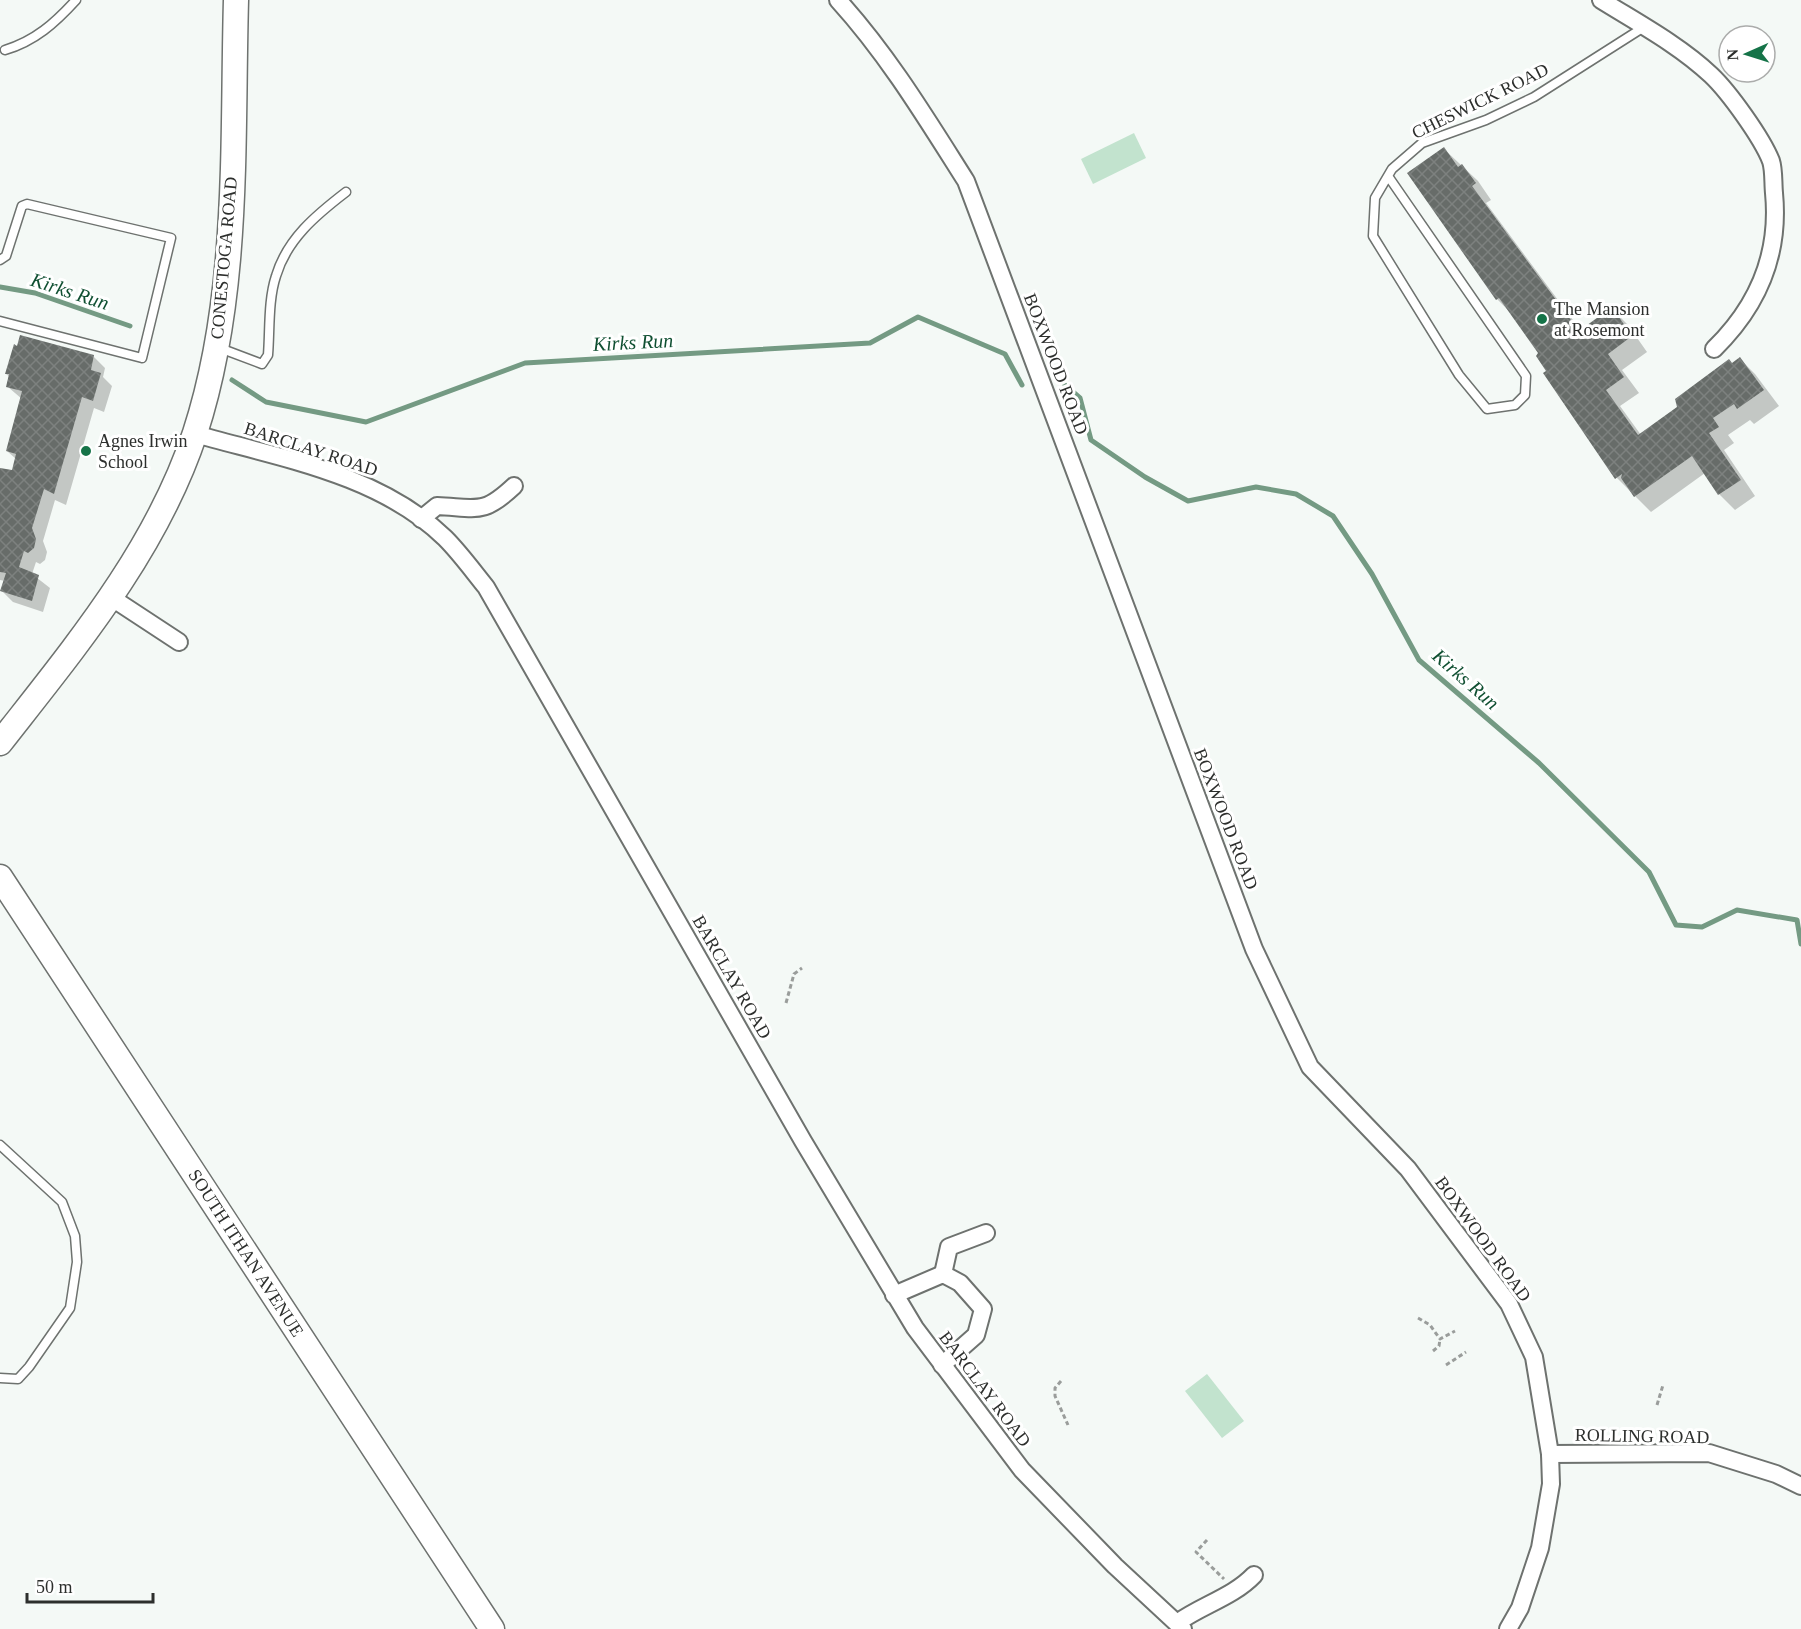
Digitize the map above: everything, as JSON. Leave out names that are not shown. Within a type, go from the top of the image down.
[{"type":"street","name":"CONESTOGA ROAD","points":[[0,743],[112,598],[162,509],[195,434],[217,346],[230,226],[236,0]]},
{"type":"street","name":"BOXWOOD ROAD","points":[[838,0],[863,27],[902,81],[966,181],[1254,949],[1310,1067],[1408,1169],[1509,1304],[1534,1358],[1550,1454],[1551,1484],[1540,1548],[1520,1608],[1508,1629]]},
{"type":"street","points":[[1601,0],[1648,29],[1711,75],[1742,113],[1771,162],[1777,222],[1764,280],[1738,325],[1714,349]]},
{"type":"street","name":"BARCLAY ROAD","points":[[195,434],[368,485],[421,519],[445,538],[486,587],[894,1295],[942,1365],[1022,1470],[1115,1566],[1180,1626]]},
{"type":"street","points":[[421,519],[437,506],[481,508],[494,505],[514,486]]},
{"type":"street","points":[[112,598],[178,642]]},
{"type":"street","name":"SOUTH ITHAN AVENUE","points":[[0,877],[492,1629]]},
{"type":"street","points":[[943,1274],[949,1247],[986,1233]]},
{"type":"street","points":[[894,1295],[943,1274]]},
{"type":"street","points":[[942,1365],[976,1335],[983,1309],[960,1283],[943,1274]]},
{"type":"street","name":"ROLLING ROAD","points":[[1550,1454],[1709,1453],[1776,1474],[1801,1486]]},
{"type":"street","points":[[1180,1626],[1199,1607],[1236,1591],[1254,1575]]},
{"type":"lane","points":[[5,50],[26,44],[55,22],[76,0]]},
{"type":"lane","name":"CHESWICK ROAD","points":[[1388,176],[1526,376],[1525,395],[1515,405],[1487,410],[1459,375],[1373,236],[1375,198],[1392,169],[1422,143],[1486,120],[1534,97],[1648,29]]},
{"type":"lane","points":[[217,346],[262,364],[268,355],[275,277],[291,242],[322,210],[346,192]]},
{"type":"lane","points":[[0,260],[6,256],[22,206],[27,204],[171,238],[142,358],[0,321]]},
{"type":"lane","points":[[0,1145],[62,1202],[75,1236],[77,1262],[70,1308],[18,1379],[0,1378]]},
{"type":"path","points":[[786,1003],[794,974],[802,968]]},
{"type":"path","points":[[1418,1318],[1430,1325],[1440,1340],[1439,1346],[1433,1351]]},
{"type":"path","points":[[1440,1340],[1455,1331]]},
{"type":"path","points":[[1446,1365],[1466,1352]]},
{"type":"path","points":[[1061,1381],[1055,1388],[1055,1396],[1068,1425]]},
{"type":"path","points":[[1657,1405],[1663,1385]]},
{"type":"path","points":[[1207,1540],[1196,1552],[1236,1591]]},
{"type":"green space","points":[[1134,133],[1146,158],[1093,184],[1081,159]]},
{"type":"green space","points":[[1207,1374],[1244,1421],[1222,1438],[1185,1391]]},
{"type":"building","name":"The Mansion at Rosemont","points":[[1444,147],[1458,167],[1462,164],[1476,183],[1472,186],[1579,331],[1612,307],[1632,336],[1608,354],[1624,377],[1606,390],[1638,435],[1677,407],[1675,399],[1729,359],[1732,363],[1740,357],[1764,390],[1737,409],[1734,404],[1713,418],[1719,427],[1709,433],[1741,480],[1718,495],[1692,456],[1634,497],[1621,478],[1622,474],[1615,479],[1543,373],[1546,371],[1536,356],[1538,353],[1499,298],[1496,300],[1407,173]]},
{"type":"building","points":[[20,335],[94,355],[91,370],[101,373],[93,401],[82,397],[54,494],[44,489],[32,528],[36,539],[34,548],[28,553],[24,551],[19,567],[39,575],[32,601],[0,591],[6,573],[0,572],[0,468],[12,470],[16,454],[6,451],[22,391],[6,387],[9,374],[5,374],[14,344],[17,346]]},
{"type":"waterway","name":"Kirks Run","points":[[0,287],[35,293],[130,326]]},
{"type":"waterway","name":"Kirks Run","points":[[232,380],[266,402],[366,422],[525,363],[870,343],[918,317],[1005,354],[1022,385]]},
{"type":"waterway","name":"Kirks Run","points":[[1065,385],[1080,398],[1091,440],[1145,477],[1188,501],[1256,487],[1296,494],[1333,516],[1372,574],[1419,660],[1539,763],[1649,872],[1676,925],[1702,927],[1737,910],[1797,920],[1801,944]]},
{"type":"place","name":"The Mansion at Rosemont","points":[[1542,319]]},
{"type":"place","name":"Agnes Irwin School","points":[[86,451]]}]
